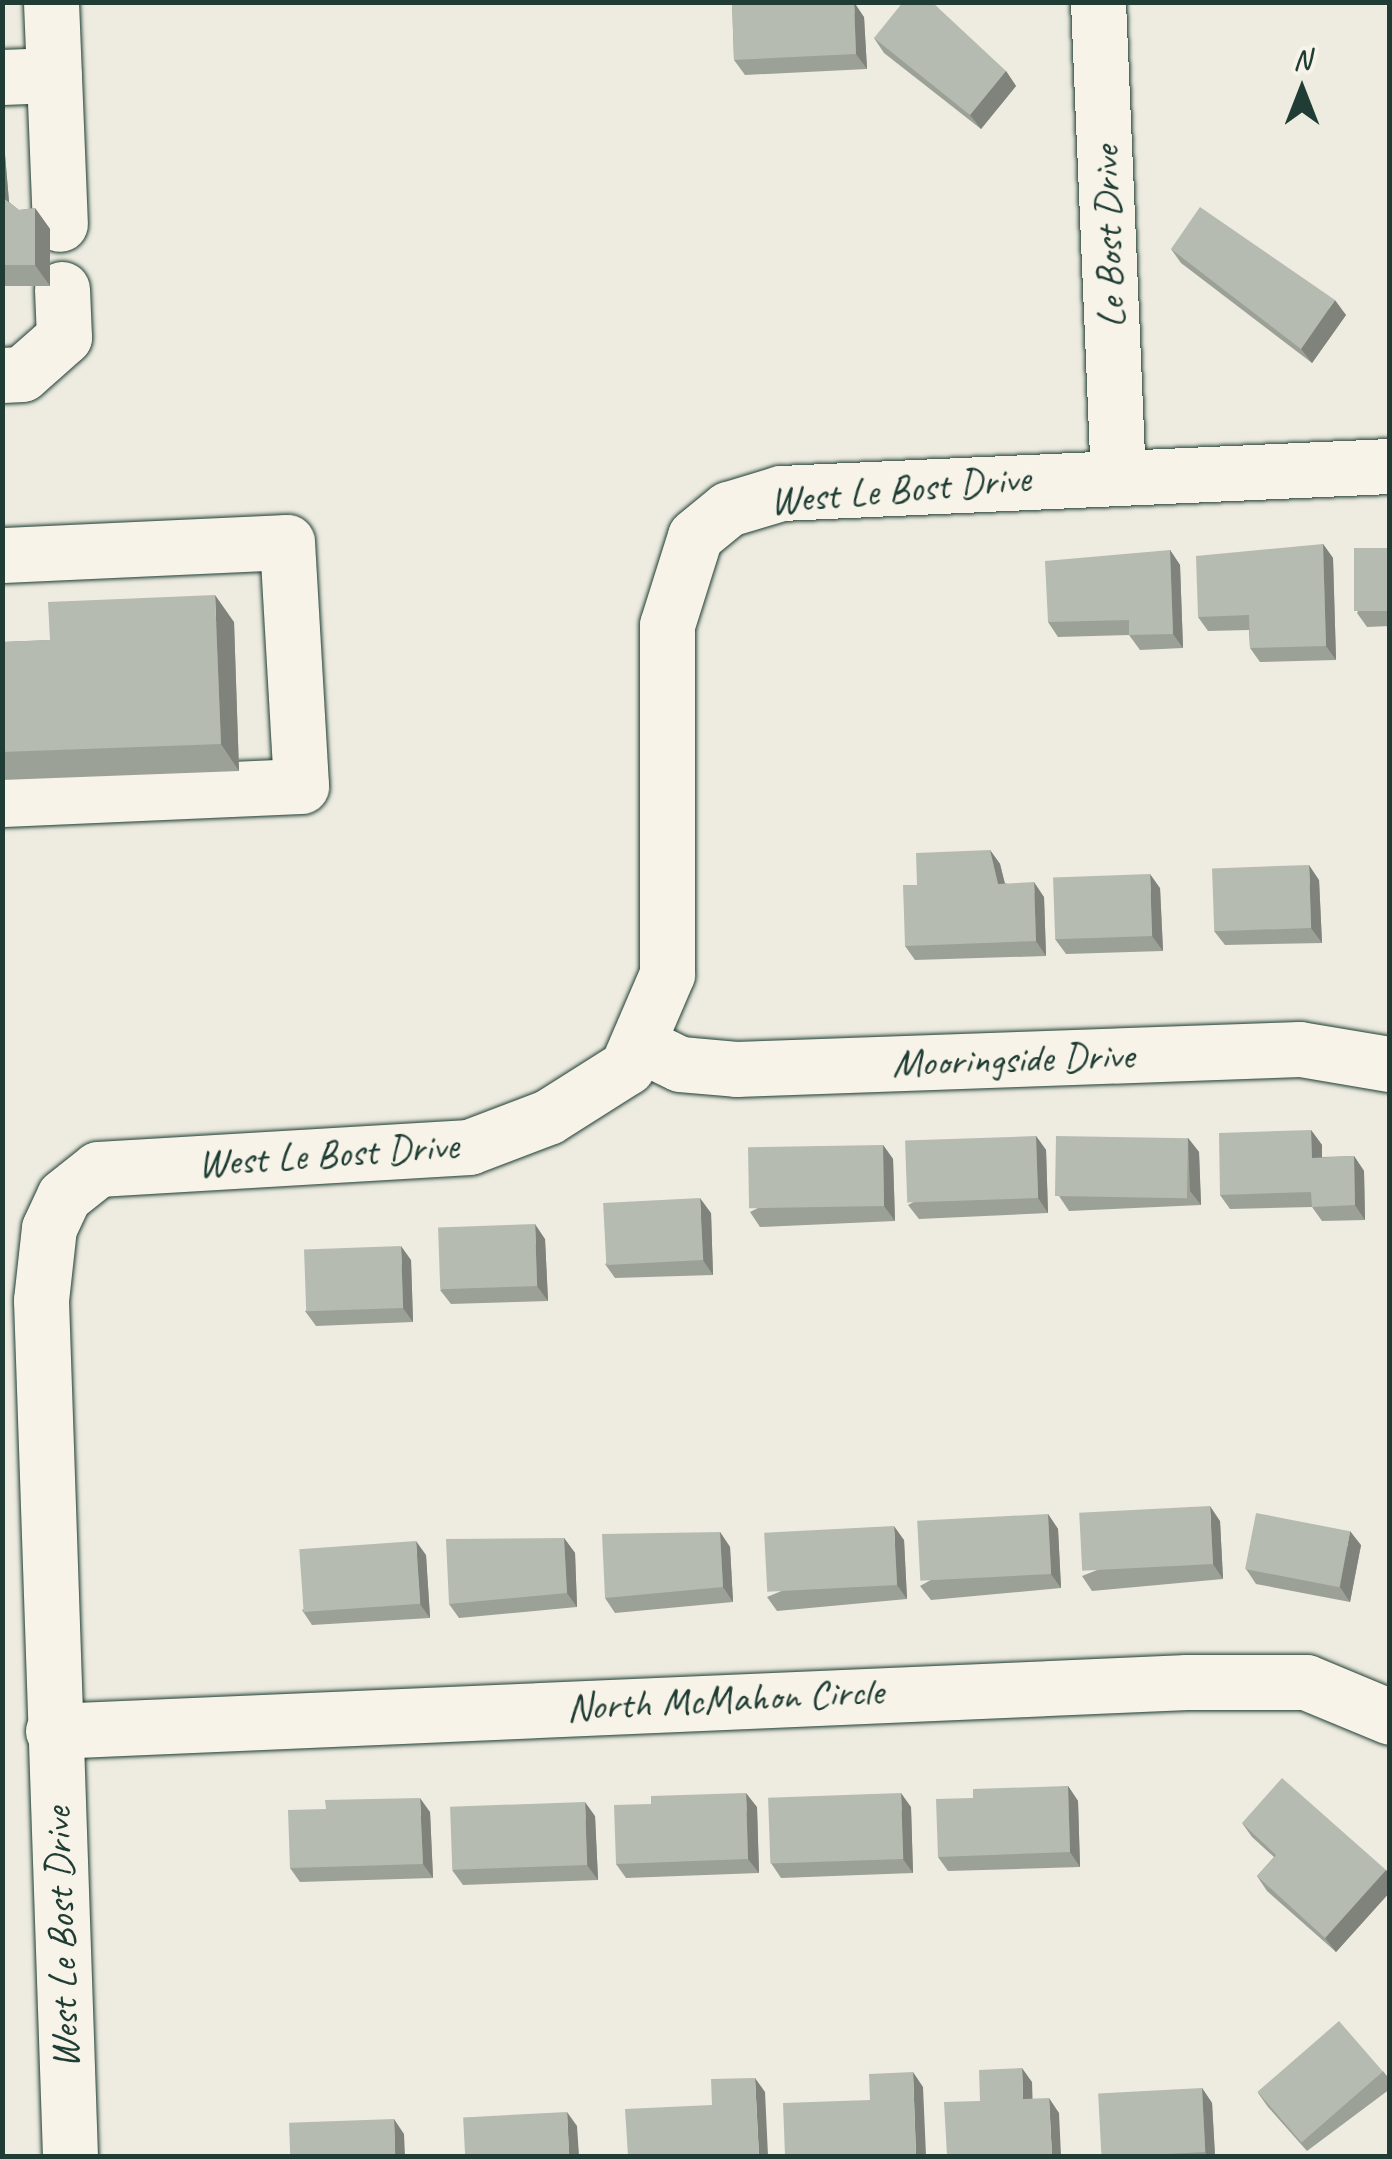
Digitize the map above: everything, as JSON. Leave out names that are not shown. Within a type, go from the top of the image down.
[{"type":"street","points":[[52,2],[28,76],[60,224]]},
{"type":"street","name":"Le Bost Drive","points":[[1098,2],[1118,472]]},
{"type":"street","points":[[2,375],[22,374],[64,337],[62,288]]},
{"type":"street","name":"West Le Bost Drive","points":[[70,2156],[41,1300],[49,1228],[64,1196],[98,1169],[469,1147],[594,1092],[641,1046],[667,974],[668,625],[695,536],[728,509],[781,493],[1118,472],[1390,466]]},
{"type":"street","points":[[2,554],[287,542],[302,786],[2,799]]},
{"type":"street","name":"Mooringside Drive","points":[[641,1046],[680,1064],[736,1069],[1300,1049],[1390,1064]]},
{"type":"street","name":"North McMahon Circle","points":[[53,1731],[1187,1682],[1306,1682],[1390,1717]]},
{"type":"building","points":[[732,2],[854,2],[856,54],[734,60]]},
{"type":"building","points":[[903,2],[932,2],[1006,71],[970,115],[874,38]]},
{"type":"building","points":[[2,197],[19,210],[35,208],[35,265],[2,265]]},
{"type":"building","points":[[1200,207],[1335,300],[1301,349],[1171,249]]},
{"type":"building","points":[[1323,544],[1326,646],[1250,648],[1249,615],[1198,617],[1196,556]]},
{"type":"building","points":[[1354,548],[1390,548],[1390,611],[1354,611]]},
{"type":"building","points":[[1170,550],[1173,634],[1129,635],[1129,620],[1048,622],[1045,561]]},
{"type":"building","points":[[215,595],[221,744],[2,752],[2,642],[50,640],[48,602]]},
{"type":"building","points":[[990,850],[998,884],[1034,882],[1036,941],[905,946],[903,885],[917,885],[916,853]]},
{"type":"building","points":[[1309,865],[1311,928],[1214,931],[1212,868]]},
{"type":"building","points":[[1150,874],[1152,936],[1055,939],[1053,877]]},
{"type":"building","points":[[1311,1130],[1312,1158],[1354,1156],[1355,1205],[1312,1207],[1311,1192],[1220,1195],[1219,1133]]},
{"type":"building","points":[[1036,1136],[1038,1198],[907,1203],[905,1141]]},
{"type":"building","points":[[1056,1136],[1188,1138],[1187,1198],[1055,1196]]},
{"type":"building","points":[[883,1145],[884,1206],[749,1208],[748,1147]]},
{"type":"building","points":[[700,1198],[703,1260],[606,1265],[603,1203]]},
{"type":"building","points":[[535,1224],[537,1286],[440,1289],[438,1227]]},
{"type":"building","points":[[401,1246],[403,1308],[306,1311],[304,1249]]},
{"type":"building","points":[[1210,1506],[1213,1564],[1082,1571],[1079,1513]]},
{"type":"building","points":[[1256,1513],[1350,1531],[1339,1587],[1245,1569]]},
{"type":"building","points":[[1048,1514],[1051,1574],[920,1581],[917,1521]]},
{"type":"building","points":[[894,1526],[897,1585],[767,1592],[764,1533]]},
{"type":"building","points":[[720,1532],[723,1587],[605,1598],[602,1534]]},
{"type":"building","points":[[564,1538],[567,1593],[449,1604],[446,1539]]},
{"type":"building","points":[[416,1541],[420,1604],[304,1612],[299,1549]]},
{"type":"building","points":[[1282,1778],[1386,1870],[1325,1938],[1257,1876],[1276,1855],[1242,1823]]},
{"type":"building","points":[[1068,1786],[1070,1852],[938,1857],[936,1799],[973,1798],[973,1789]]},
{"type":"building","points":[[746,1793],[748,1859],[616,1864],[614,1805],[651,1804],[651,1796]]},
{"type":"building","points":[[901,1793],[903,1859],[770,1864],[768,1798]]},
{"type":"building","points":[[420,1798],[423,1864],[290,1868],[288,1810],[326,1809],[325,1800]]},
{"type":"building","points":[[585,1802],[587,1865],[452,1870],[450,1807]]},
{"type":"building","points":[[1339,2021],[1383,2072],[1301,2142],[1257,2092]]},
{"type":"building","points":[[1022,2068],[1023,2099],[1049,2098],[1052,2156],[947,2156],[944,2102],[980,2101],[979,2070]]},
{"type":"building","points":[[913,2072],[916,2155],[785,2156],[783,2103],[870,2100],[869,2074]]},
{"type":"building","points":[[755,2078],[759,2156],[628,2156],[625,2109],[712,2105],[711,2079]]},
{"type":"building","points":[[1202,2088],[1205,2152],[1101,2156],[1098,2093]]},
{"type":"building","points":[[567,2112],[569,2156],[465,2156],[463,2117]]},
{"type":"building","points":[[394,2119],[395,2156],[290,2156],[289,2123]]}]
